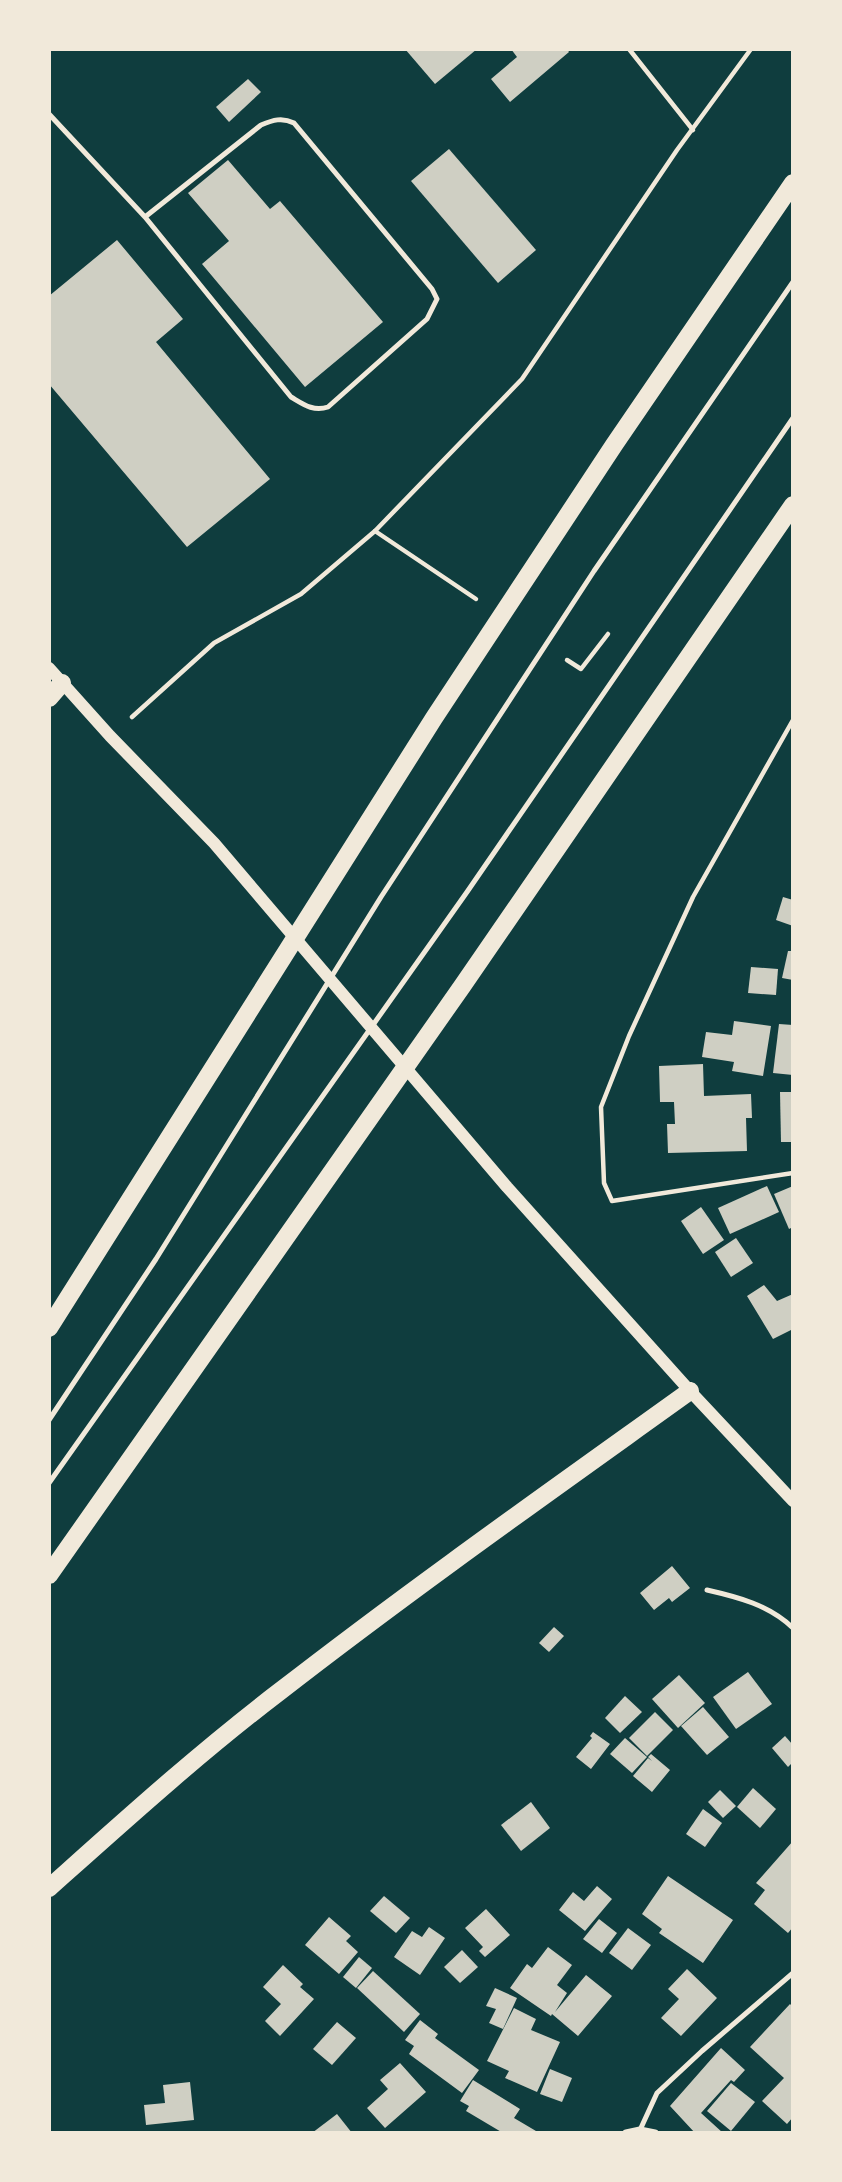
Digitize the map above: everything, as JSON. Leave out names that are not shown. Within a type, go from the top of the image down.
[{"type":"main road","points":[[49,1328],[433,718],[614,444],[793,183]]},
{"type":"main road","points":[[49,1575],[463,985],[793,505]]},
{"type":"main road","points":[[49,698],[62,683]]},
{"type":"main road","points":[[49,1888],[163,1785],[277,1693],[439,1571],[690,1391]]},
{"type":"street","points":[[49,668],[110,736],[214,843],[507,1187],[793,1501]]},
{"type":"street","points":[[626,2133],[640,2130],[655,2133]]},
{"type":"lane","points":[[49,114],[145,217],[290,397],[310,408],[328,407],[427,319],[437,299],[432,289],[294,123],[287,120],[278,119],[261,125],[145,217]]},
{"type":"lane","points":[[49,1420],[156,1259],[404,862],[594,571],[793,282]]},
{"type":"lane","points":[[49,1483],[467,892],[793,418]]},
{"type":"lane","points":[[707,1590],[744,1598],[784,1619],[793,1628]]},
{"type":"lane","points":[[640,2130],[657,2092],[793,1973]]},
{"type":"path","points":[[629,49],[693,130]]},
{"type":"path","points":[[110,736],[214,643],[301,594],[375,531],[522,379],[751,49]]},
{"type":"path","points":[[793,720],[692,897],[629,1035],[601,1107],[604,1183],[612,1201],[793,1172]]},
{"type":"building","points":[[405,49],[477,49],[435,84]]},
{"type":"building","points":[[511,49],[567,49],[569,52],[510,102],[491,79],[517,57]]},
{"type":"building","points":[[248,79],[261,92],[229,122],[216,107]]},
{"type":"building","points":[[449,149],[536,250],[498,283],[411,181]]},
{"type":"building","points":[[228,160],[270,209],[280,201],[383,322],[305,387],[202,264],[229,241],[188,193]]},
{"type":"building","points":[[117,240],[183,319],[156,342],[270,479],[187,547],[49,384],[49,296]]},
{"type":"building","points":[[783,897],[793,900],[793,926],[776,920]]},
{"type":"building","points":[[788,951],[793,951],[793,980],[782,978]]},
{"type":"building","points":[[751,967],[778,969],[776,995],[748,993]]},
{"type":"building","points":[[734,1021],[771,1026],[763,1076],[732,1071],[734,1062],[702,1057],[706,1032],[732,1035]]},
{"type":"building","points":[[779,1024],[793,1025],[793,1075],[773,1073]]},
{"type":"building","points":[[703,1064],[704,1096],[751,1094],[752,1118],[746,1118],[747,1151],[668,1153],[667,1124],[675,1124],[674,1102],[660,1102],[659,1066]]},
{"type":"building","points":[[780,1092],[793,1092],[793,1142],[781,1142]]},
{"type":"building","points":[[767,1186],[779,1212],[730,1234],[718,1208]]},
{"type":"building","points":[[793,1186],[793,1227],[789,1229],[774,1194]]},
{"type":"building","points":[[701,1207],[724,1240],[703,1254],[681,1221]]},
{"type":"building","points":[[736,1238],[753,1263],[731,1277],[715,1252]]},
{"type":"building","points":[[764,1285],[777,1301],[793,1294],[793,1329],[773,1339],[747,1296]]},
{"type":"building","points":[[672,1566],[690,1588],[672,1602],[669,1598],[654,1610],[640,1593]]},
{"type":"building","points":[[554,1627],[564,1636],[549,1652],[539,1643]]},
{"type":"building","points":[[748,1672],[772,1704],[736,1729],[713,1697]]},
{"type":"building","points":[[679,1675],[705,1703],[678,1728],[652,1699]]},
{"type":"building","points":[[625,1696],[642,1712],[620,1733],[605,1718]]},
{"type":"building","points":[[703,1707],[729,1737],[707,1755],[681,1726]]},
{"type":"building","points":[[655,1712],[673,1730],[647,1756],[629,1738]]},
{"type":"building","points":[[593,1732],[610,1744],[591,1769],[576,1757],[592,1738],[590,1736]]},
{"type":"building","points":[[785,1736],[793,1745],[793,1762],[788,1767],[772,1748]]},
{"type":"building","points":[[625,1738],[647,1757],[632,1773],[610,1754]]},
{"type":"building","points":[[651,1754],[670,1770],[652,1792],[633,1776],[648,1758],[652,1761],[648,1757]]},
{"type":"building","points":[[753,1788],[776,1809],[760,1828],[737,1807]]},
{"type":"building","points":[[720,1790],[736,1806],[723,1818],[708,1802]]},
{"type":"building","points":[[531,1802],[550,1828],[521,1851],[501,1825]]},
{"type":"building","points":[[703,1809],[722,1823],[705,1847],[686,1834]]},
{"type":"building","points":[[793,1841],[793,1927],[788,1933],[754,1904],[765,1890],[756,1883]]},
{"type":"building","points":[[668,1876],[733,1920],[703,1963],[659,1933],[662,1929],[642,1914]]},
{"type":"building","points":[[597,1886],[612,1899],[585,1931],[559,1910],[573,1892],[584,1901]]},
{"type":"building","points":[[384,1896],[410,1918],[396,1933],[370,1911]]},
{"type":"building","points":[[486,1909],[510,1935],[485,1957],[479,1951],[483,1947],[465,1928]]},
{"type":"building","points":[[329,1917],[351,1936],[346,1941],[358,1952],[339,1974],[305,1945]]},
{"type":"building","points":[[599,1919],[617,1933],[602,1953],[583,1939]]},
{"type":"building","points":[[429,1927],[445,1938],[420,1975],[394,1957],[412,1931],[422,1937]]},
{"type":"building","points":[[628,1928],[651,1945],[632,1970],[609,1953]]},
{"type":"building","points":[[548,1947],[572,1965],[557,1985],[567,1993],[555,2012],[586,1975],[612,1996],[578,2036],[552,2014],[551,2016],[510,1988],[527,1964],[532,1968]]},
{"type":"building","points":[[462,1950],[478,1967],[460,1983],[444,1967]]},
{"type":"building","points":[[359,1957],[372,1968],[356,1988],[343,1977]]},
{"type":"building","points":[[283,1965],[303,1984],[300,1987],[314,1999],[280,2036],[265,2021],[281,2004],[263,1987]]},
{"type":"building","points":[[687,1969],[717,1998],[681,2036],[661,2018],[679,1999],[668,1989]]},
{"type":"building","points":[[373,1971],[420,2014],[404,2032],[357,1988]]},
{"type":"building","points":[[495,1988],[517,1998],[503,2029],[489,2023],[496,2009],[486,2006]]},
{"type":"building","points":[[790,2004],[793,2007],[793,2117],[787,2124],[762,2101],[784,2078],[750,2047]]},
{"type":"building","points":[[514,2008],[536,2019],[531,2030],[560,2042],[537,2092],[505,2078],[509,2071],[487,2061]]},
{"type":"building","points":[[420,2020],[438,2034],[435,2038],[479,2070],[462,2093],[409,2054],[414,2046],[405,2040]]},
{"type":"building","points":[[337,2022],[356,2038],[332,2065],[313,2049]]},
{"type":"building","points":[[721,2048],[745,2070],[734,2082],[731,2080],[701,2113],[723,2133],[695,2133],[670,2106]]},
{"type":"building","points":[[400,2063],[426,2092],[385,2128],[367,2108],[388,2089],[380,2080]]},
{"type":"building","points":[[550,2069],[572,2078],[562,2102],[540,2094]]},
{"type":"building","points":[[473,2080],[520,2109],[514,2118],[536,2131],[535,2133],[503,2133],[466,2111],[469,2106],[460,2101]]},
{"type":"building","points":[[190,2082],[194,2120],[146,2125],[144,2105],[165,2103],[163,2085]]},
{"type":"building","points":[[731,2083],[755,2102],[731,2131],[707,2111]]},
{"type":"building","points":[[337,2114],[352,2133],[312,2133]]}]
